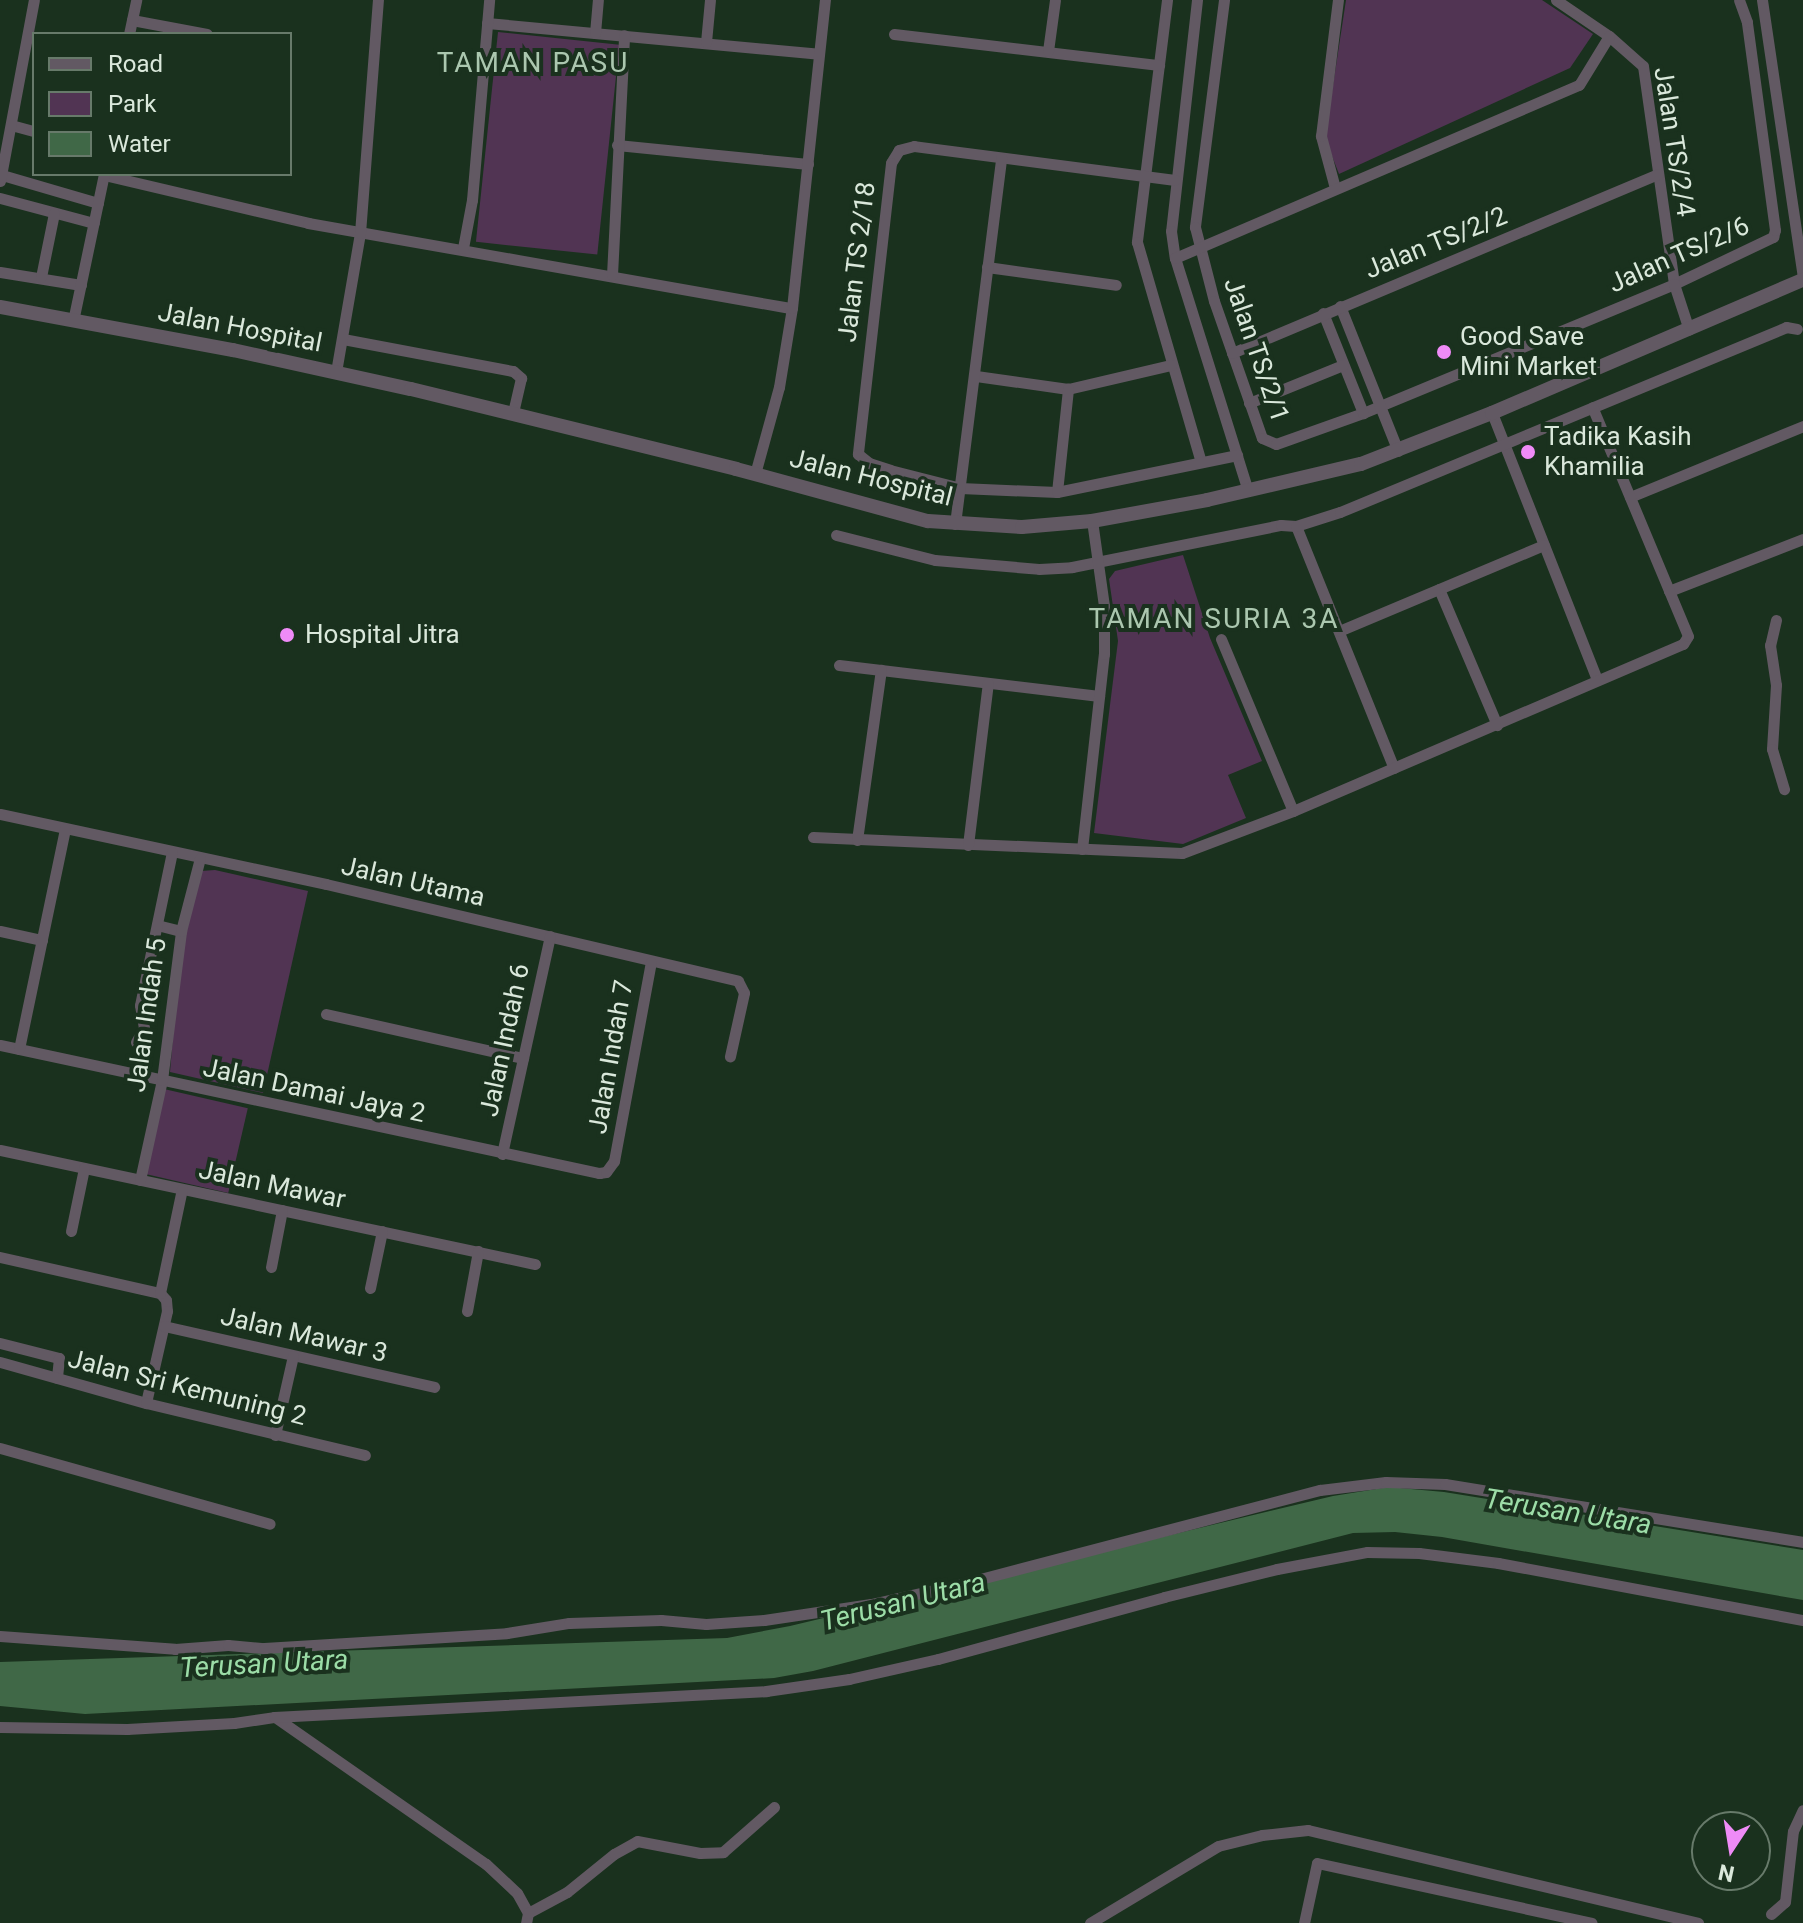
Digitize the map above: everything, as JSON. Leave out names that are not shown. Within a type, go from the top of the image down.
[{"type":"street","points":[[34,0],[1,178],[98,203]]},
{"type":"street","points":[[129,32],[136,0]]},
{"type":"street","points":[[336,372],[360,233],[378,0]]},
{"type":"street","points":[[463,248],[472,200],[489,0]]},
{"type":"street","points":[[595,33],[598,0]]},
{"type":"street","points":[[706,42],[710,0]]},
{"type":"street","points":[[755,474],[779,387],[792,308],[825,0]]},
{"type":"street","points":[[1048,51],[1055,0]]},
{"type":"street","points":[[1167,0],[1137,230],[1139,252],[1201,462]]},
{"type":"street","points":[[1197,0],[1171,231],[1175,258],[1248,491]]},
{"type":"street","points":[[1199,247],[1195,220],[1224,0]]},
{"type":"street","points":[[1335,188],[1321,136],[1338,0]]},
{"type":"street","name":"Jalan TS/2/4","points":[[1556,0],[1609,36],[1643,66],[1674,284],[1689,330]]},
{"type":"street","name":"Jalan TS/2/6","points":[[1380,406],[1674,284],[1775,235],[1747,22],[1739,0]]},
{"type":"street","points":[[1762,0],[1803,279]]},
{"type":"street","points":[[132,20],[196,32]]},
{"type":"street","points":[[487,23],[819,54]]},
{"type":"street","points":[[894,34],[1159,65]]},
{"type":"street","points":[[612,275],[624,35]]},
{"type":"street","points":[[1175,258],[1579,85],[1609,36]]},
{"type":"street","points":[[11,125],[32,130]]},
{"type":"street","points":[[617,145],[808,164]]},
{"type":"street","name":"Jalan TS 2/18","points":[[1175,180],[914,146],[899,150],[891,163],[857,449],[861,458],[869,463],[960,488],[1057,492],[1237,455]]},
{"type":"street","points":[[955,524],[1001,158]]},
{"type":"street","name":"Jalan TS/2/2","points":[[1232,353],[1658,174]]},
{"type":"street","points":[[73,321],[104,176]]},
{"type":"street","points":[[113,176],[360,233],[463,248],[792,308]]},
{"type":"street","points":[[0,198],[94,223]]},
{"type":"street","points":[[41,277],[54,213]]},
{"type":"street","name":"Jalan TS/2/1","points":[[1199,247],[1262,438],[1276,444],[1380,406]]},
{"type":"street","points":[[987,267],[1116,285]]},
{"type":"street","points":[[0,272],[81,285]]},
{"type":"street","name":"Jalan Hospital","points":[[0,307],[336,372],[513,412],[900,515],[955,524],[1022,527],[1092,521],[1339,471],[1492,413],[1803,279]]},
{"type":"street","points":[[1340,306],[1398,451]]},
{"type":"street","points":[[1323,313],[1363,413]]},
{"type":"street","points":[[836,535],[920,557],[970,565],[1039,569],[1098,562],[1281,525],[1296,526],[1340,512],[1786,327],[1797,329]]},
{"type":"street","points":[[343,339],[513,371],[521,378],[513,412]]},
{"type":"street","points":[[976,376],[1068,389],[1171,365]]},
{"type":"street","points":[[1249,403],[1343,365]]},
{"type":"street","points":[[1057,492],[1068,389]]},
{"type":"street","points":[[813,837],[1182,853],[1293,811],[1497,725],[1687,640],[1592,407]]},
{"type":"street","points":[[1492,413],[1597,680]]},
{"type":"street","points":[[1630,497],[1803,426]]},
{"type":"street","points":[[1082,849],[1105,639],[1092,521]]},
{"type":"street","points":[[1296,526],[1394,768]]},
{"type":"street","points":[[1669,591],[1803,539]]},
{"type":"street","points":[[1339,631],[1544,545]]},
{"type":"street","points":[[1439,589],[1497,725]]},
{"type":"street","points":[[1776,620],[1770,645],[1776,685],[1772,749],[1784,789]]},
{"type":"street","points":[[1221,639],[1293,811]]},
{"type":"street","points":[[839,665],[1099,696]]},
{"type":"street","points":[[857,840],[881,670]]},
{"type":"street","points":[[968,845],[988,683]]},
{"type":"street","name":"Jalan Utama","points":[[0,814],[715,974],[742,984],[744,993],[730,1056]]},
{"type":"street","points":[[19,1049],[65,829]]},
{"type":"street","points":[[136,1042],[144,1028],[140,1005],[172,852]]},
{"type":"street","name":"Jalan Indah 5","points":[[140,1180],[162,1080],[181,931],[200,858]]},
{"type":"street","points":[[157,925],[181,931]]},
{"type":"street","points":[[0,931],[42,940]]},
{"type":"street","name":"Jalan Indah 6","points":[[502,1154],[550,936]]},
{"type":"street","name":"Jalan Indah 7","points":[[614,1161],[651,962]]},
{"type":"street","points":[[326,1014],[523,1058]]},
{"type":"street","name":"Jalan Damai Jaya 2","points":[[0,1045],[591,1173],[606,1172],[614,1161]]},
{"type":"street","name":"Jalan Mawar","points":[[0,1150],[535,1264]]},
{"type":"street","points":[[71,1231],[84,1168]]},
{"type":"street","points":[[160,1293],[182,1189]]},
{"type":"street","points":[[271,1267],[282,1210]]},
{"type":"street","points":[[370,1288],[382,1231]]},
{"type":"street","points":[[467,1311],[478,1251]]},
{"type":"street","points":[[0,1257],[160,1293],[166,1300],[164,1326],[146,1403]]},
{"type":"street","name":"Jalan Mawar 3","points":[[164,1326],[434,1387]]},
{"type":"street","points":[[0,1343],[59,1358],[57,1378]]},
{"type":"street","points":[[275,1435],[293,1356]]},
{"type":"street","name":"Jalan Sri Kemuning 2","points":[[0,1362],[146,1403],[365,1455]]},
{"type":"street","points":[[0,1448],[270,1524]]},
{"type":"street","points":[[0,1636],[175,1649],[228,1645],[264,1648],[507,1633],[569,1623],[661,1620],[706,1624],[764,1620],[871,1604],[992,1576],[1320,1490],[1386,1482],[1445,1484],[1803,1542]]},
{"type":"street","points":[[0,1727],[127,1729],[234,1723],[274,1717],[704,1697],[813,1685],[938,1659],[1277,1569],[1367,1552],[1419,1553],[1498,1563],[1803,1620]]},
{"type":"street","points":[[274,1717],[486,1864],[517,1893],[527,1918],[567,1892],[614,1854],[637,1841],[700,1853],[723,1852],[774,1807]]},
{"type":"street","points":[[1771,1914],[1785,1902],[1793,1831],[1803,1810]]},
{"type":"street","points":[[1090,1923],[1218,1846],[1262,1835],[1308,1830],[1698,1923]]},
{"type":"street","points":[[1304,1923],[1317,1863],[1592,1923]]},
{"type":"green space","points":[[1346,0],[1542,0],[1593,34],[1570,68],[1339,174],[1325,138]]},
{"type":"green space","points":[[498,32],[619,45],[597,255],[476,242]]},
{"type":"green space","points":[[1183,555],[1210,638],[1262,761],[1228,775],[1246,818],[1183,844],[1094,833],[1118,641],[1109,579],[1115,571]]},
{"type":"green space","points":[[215,870],[308,891],[263,1093],[170,1072],[180,954],[201,871]]},
{"type":"green space","points":[[164,1089],[248,1108],[228,1193],[144,1174]]},
{"type":"water","name":"Terusan Utara","points":[[1389,1487],[1444,1492],[1803,1550],[1803,1600],[1442,1537],[1395,1532],[1353,1533],[813,1671],[774,1678],[85,1714],[0,1706],[0,1662],[727,1638],[790,1626],[1333,1496]]},
{"type":"place","name":"Good Save Mini Market","points":[[1444,352]]},
{"type":"place","name":"Tadika Kasih Khamilia","points":[[1528,452]]},
{"type":"place","name":"Hospital Jitra","points":[[287,635]]},
{"type":"district","name":"TAMAN PASU","points":[[533,63]]},
{"type":"district","name":"TAMAN SURIA 3A","points":[[1214,619]]}]
